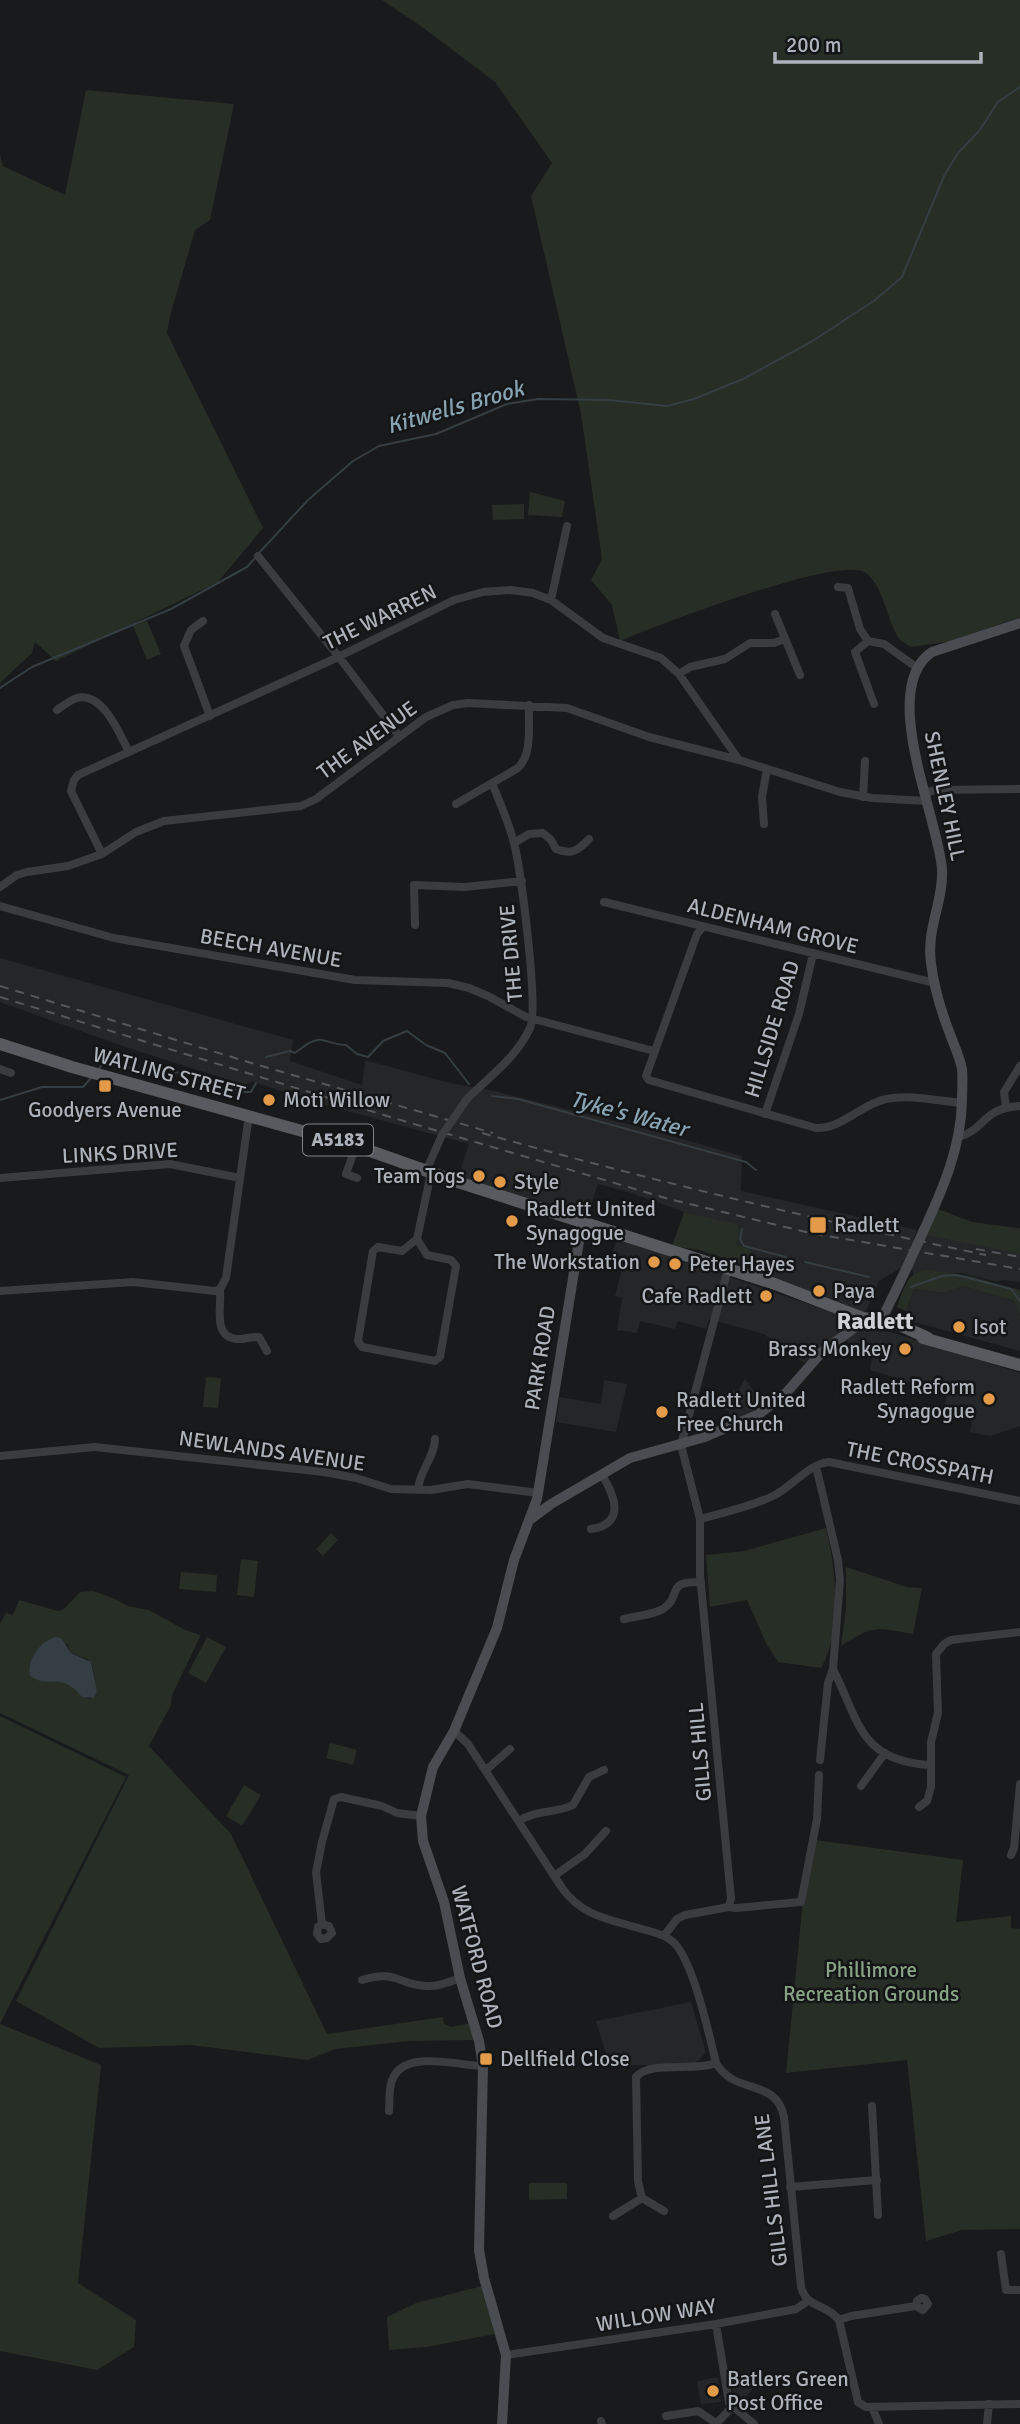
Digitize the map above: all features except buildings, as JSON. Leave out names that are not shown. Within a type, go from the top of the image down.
[{"type":"main road","points":[[916,667],[923,657],[932,652],[1020,623]]},
{"type":"main road","name":"SHENLEY HILL","points":[[884,1322],[947,1175],[959,1137],[962,1103],[962,1068],[934,983],[930,943],[942,872],[910,713],[911,685],[916,667]]},
{"type":"main road","name":"WATLING STREET","points":[[0,1044],[85,1071],[356,1146],[582,1223],[775,1284],[863,1318],[893,1322],[928,1338],[1020,1365]]},
{"type":"main road","name":"PARK ROAD","points":[[538,1496],[582,1223]]},
{"type":"main road","points":[[530,1520],[551,1504],[630,1458],[681,1445],[759,1414],[786,1393],[815,1358],[858,1325],[863,1318]]},
{"type":"main road","points":[[538,1496],[551,1504]]},
{"type":"main road","name":"WATFORD ROAD","points":[[502,2424],[506,2355],[484,2278],[479,2250],[483,2066],[480,2041],[460,1978],[444,1902],[423,1841],[421,1816],[433,1767],[454,1731],[497,1628],[514,1560],[538,1496]]},
{"type":"street","points":[[551,600],[567,526]]},
{"type":"street","points":[[258,556],[399,736]]},
{"type":"street","points":[[838,587],[848,588],[860,629],[868,641],[884,644],[916,667]]},
{"type":"street","name":"THE WARREN","points":[[102,854],[71,790],[71,785],[78,775],[339,657],[454,600],[470,595],[511,590],[533,593],[551,600],[603,638],[661,658],[679,674],[739,760]]},
{"type":"street","points":[[775,614],[800,675]]},
{"type":"street","points":[[203,621],[191,630],[184,646],[210,716]]},
{"type":"street","points":[[679,674],[690,667],[725,659],[750,643],[774,643],[785,639]]},
{"type":"street","points":[[868,641],[855,654],[874,704]]},
{"type":"street","points":[[57,710],[76,698],[90,699],[108,714],[129,752]]},
{"type":"street","name":"THE AVENUE","points":[[0,887],[17,875],[68,866],[102,854],[136,832],[164,821],[302,806],[316,799],[426,717],[453,705],[566,708],[649,737],[739,760],[863,797],[925,797],[936,790],[1020,789]]},
{"type":"street","points":[[456,804],[524,762],[528,754],[529,705]]},
{"type":"street","points":[[863,797],[865,761]]},
{"type":"street","points":[[764,824],[762,797],[767,769]]},
{"type":"street","name":"THE DRIVE","points":[[417,1240],[428,1172],[442,1135],[467,1099],[512,1057],[534,1019],[522,881],[514,843],[492,783]]},
{"type":"street","points":[[514,843],[529,834],[543,833],[556,849],[569,852],[580,848],[589,839]]},
{"type":"street","points":[[415,925],[414,885],[464,887],[522,881]]},
{"type":"street","name":"ALDENHAM GROVE","points":[[604,902],[934,983]]},
{"type":"street","name":"BEECH AVENUE","points":[[0,906],[114,937],[355,981],[447,984],[469,988],[534,1019],[654,1051]]},
{"type":"street","points":[[703,927],[697,934],[654,1051],[646,1076],[653,1083],[825,1128],[885,1099],[962,1103]]},
{"type":"street","name":"HILLSIDE ROAD","points":[[765,1114],[799,1014],[813,954]]},
{"type":"street","points":[[1006,1107],[1004,1092],[1020,1066]]},
{"type":"street","points":[[0,1069],[11,1073]]},
{"type":"street","points":[[959,1137],[972,1131],[995,1110],[1020,1106]]},
{"type":"street","points":[[249,1115],[226,1278],[220,1289],[219,1322],[226,1334],[239,1339],[259,1337],[267,1351]]},
{"type":"street","points":[[356,1146],[346,1174],[357,1178]]},
{"type":"street","name":"LINKS DRIVE","points":[[0,1178],[170,1164],[240,1178]]},
{"type":"street","points":[[417,1240],[427,1255],[451,1260],[456,1266],[440,1357],[435,1361],[362,1347],[358,1341],[373,1251],[378,1247],[402,1251],[417,1240]]},
{"type":"street","points":[[681,1445],[728,1269]]},
{"type":"street","points":[[0,1291],[133,1282],[215,1291],[220,1289]]},
{"type":"street","points":[[418,1490],[419,1480],[432,1458],[435,1439]]},
{"type":"street","name":"GILLS HILL","points":[[681,1445],[700,1519],[701,1582],[732,1899],[729,1907]]},
{"type":"street","name":"NEWLANDS AVENUE","points":[[0,1457],[95,1447],[285,1467],[356,1478],[387,1489],[418,1490],[468,1484],[538,1496]]},
{"type":"street","name":"THE CROSSPATH","points":[[700,1519],[752,1505],[776,1495],[816,1466],[829,1462],[1020,1501]]},
{"type":"street","points":[[816,1466],[838,1560],[840,1580],[833,1669],[828,1682],[820,1760]]},
{"type":"street","points":[[591,1529],[600,1528],[609,1521],[614,1511],[614,1494],[602,1475]]},
{"type":"street","points":[[624,1619],[662,1610],[669,1604],[680,1584],[701,1582]]},
{"type":"street","points":[[919,1807],[927,1801],[930,1787],[931,1742],[938,1713],[935,1662],[940,1649],[951,1640],[1020,1632]]},
{"type":"street","points":[[833,1669],[855,1721],[870,1742],[884,1753],[910,1764],[930,1765]]},
{"type":"street","points":[[454,1731],[468,1744],[486,1770],[568,1897],[585,1911],[664,1936],[678,1947],[689,1970],[716,2063],[700,2068],[648,2069],[639,2073],[635,2082],[638,2181],[642,2197],[664,2211]]},
{"type":"street","points":[[486,1770],[510,1749]]},
{"type":"street","points":[[861,1786],[884,1753]]},
{"type":"street","points":[[519,1821],[535,1812],[559,1810],[573,1805],[589,1777],[604,1770]]},
{"type":"street","points":[[664,1936],[677,1919],[685,1915],[729,1907],[736,1909],[801,1902],[817,1819],[819,1775]]},
{"type":"street","points":[[1011,1855],[1020,1784]]},
{"type":"street","points":[[322,1924],[316,1872],[321,1842],[334,1799],[341,1797],[382,1806],[397,1813],[421,1816]]},
{"type":"street","points":[[554,1876],[584,1854],[606,1831]]},
{"type":"street","points":[[362,1980],[387,1974],[416,1985],[429,1986],[460,1978]]},
{"type":"street","points":[[389,2111],[391,2081],[404,2066],[442,2061],[483,2066]]},
{"type":"street","name":"GILLS HILL LANE","points":[[716,2063],[720,2071],[733,2081],[760,2088],[779,2104],[784,2117],[801,2287],[803,2296],[808,2301]]},
{"type":"street","points":[[872,2106],[878,2215]]},
{"type":"street","points":[[790,2187],[877,2180]]},
{"type":"street","points":[[613,2216],[642,2197]]},
{"type":"street","points":[[1002,2254],[1006,2290],[1020,2290]]},
{"type":"street","points":[[808,2301],[829,2310],[839,2320],[855,2396],[862,2405],[1020,2404]]},
{"type":"street","name":"WILLOW WAY","points":[[506,2355],[716,2324],[796,2309],[808,2301]]},
{"type":"street","points":[[839,2320],[916,2306]]},
{"type":"street","points":[[716,2324],[728,2399],[732,2407],[754,2424]]},
{"type":"street","points":[[987,2424],[989,2404]]},
{"type":"street","points":[[666,2416],[698,2411],[716,2423],[732,2407]]},
{"type":"street","points":[[872,2407],[879,2424]]},
{"type":"shaded area","points":[[0,958],[293,1040],[290,1061],[362,1085],[365,1060],[450,1083],[494,1091],[636,1126],[742,1156],[741,1191],[917,1230],[904,1266],[879,1281],[865,1313],[747,1266],[752,1250],[737,1245],[740,1226],[684,1212],[598,1184],[587,1216],[458,1177],[469,1144],[307,1100],[252,1081],[245,1085],[128,1048],[0,1002]]},
{"type":"shaded area","points":[[938,1209],[972,1222],[1020,1228],[1020,1282],[998,1282],[961,1273],[940,1274],[914,1281],[912,1267]]},
{"type":"shaded area","points":[[617,1239],[847,1317],[852,1322],[850,1327],[804,1363],[764,1334],[709,1319],[706,1329],[678,1321],[675,1329],[640,1321],[637,1333],[617,1330],[622,1298],[615,1296],[625,1258],[612,1254]]},
{"type":"shaded area","points":[[963,1286],[1014,1301],[1020,1316],[1020,1351],[903,1319],[914,1289],[944,1293]]},
{"type":"shaded area","points":[[865,1324],[1020,1373],[1020,1426],[990,1436],[970,1432],[973,1414],[945,1404],[947,1394],[870,1370],[872,1359],[845,1340]]},
{"type":"shaded area","points":[[745,1379],[764,1405],[728,1423],[729,1411],[723,1409],[727,1393],[738,1391]]},
{"type":"shaded area","points":[[604,1380],[627,1384],[616,1432],[556,1422],[560,1397],[601,1404]]},
{"type":"shaded area","points":[[57,1637],[62,1639],[71,1653],[91,1662],[97,1691],[94,1698],[82,1697],[67,1684],[37,1680],[30,1676],[30,1664],[40,1646]]},
{"type":"shaded area","points":[[691,2002],[706,2052],[695,2064],[610,2066],[596,2021]]},
{"type":"shaded area","points":[[758,2370],[760,2380],[747,2396],[734,2399],[730,2375]]},
{"type":"shaded area","points":[[718,2377],[721,2402],[701,2404],[697,2381]]},
{"type":"green space","points":[[382,0],[1020,0],[1020,617],[952,641],[911,647],[902,642],[894,630],[876,584],[864,572],[847,570],[819,574],[745,595],[620,641],[612,605],[591,580],[602,559],[581,414],[531,196],[552,163],[495,82]]},
{"type":"green space","points":[[86,90],[234,104],[210,220],[195,230],[167,333],[263,528],[218,582],[56,661],[35,642],[32,653],[0,683],[0,154],[3,166],[65,195]]},
{"type":"green space","points":[[530,492],[565,501],[562,517],[528,515]]},
{"type":"green space","points":[[524,504],[524,519],[493,520],[492,505]]},
{"type":"green space","points":[[147,621],[161,654],[147,660],[133,626]]},
{"type":"green space","points":[[938,1209],[972,1222],[1020,1229],[1020,1254],[927,1235]]},
{"type":"green space","points":[[684,1212],[740,1225],[737,1245],[752,1250],[747,1266],[700,1250],[672,1246]]},
{"type":"green space","points":[[928,1270],[970,1276],[1020,1290],[1020,1316],[1014,1301],[963,1286],[944,1293],[914,1289],[906,1311],[897,1307],[910,1278]]},
{"type":"green space","points":[[206,1377],[221,1378],[218,1408],[203,1407]]},
{"type":"green space","points":[[826,1528],[833,1562],[836,1599],[828,1653],[821,1668],[778,1662],[766,1643],[747,1600],[710,1607],[706,1555],[744,1551]]},
{"type":"green space","points":[[331,1533],[338,1540],[323,1556],[316,1549]]},
{"type":"green space","points":[[241,1559],[258,1561],[254,1597],[237,1595]]},
{"type":"green space","points":[[846,1567],[907,1587],[922,1588],[913,1634],[882,1629],[868,1631],[841,1646],[846,1608]]},
{"type":"green space","points":[[181,1572],[217,1575],[216,1592],[179,1589]]},
{"type":"green space","points":[[93,1591],[128,1606],[149,1610],[185,1630],[201,1635],[172,1695],[171,1705],[149,1746],[231,1834],[327,2034],[443,2017],[444,2024],[451,2027],[471,2023],[475,2040],[410,2041],[335,2049],[308,2060],[191,2045],[99,2048],[16,2001],[129,1775],[0,1713],[0,1623],[6,1613],[13,1615],[19,1600],[58,1611],[64,1609],[80,1592]],"holes":[[[67,1644],[71,1653],[87,1659],[92,1665],[97,1691],[90,1699],[66,1682],[30,1676],[29,1668],[34,1654]]]},
{"type":"green space","points":[[207,1637],[226,1647],[206,1683],[188,1673]]},
{"type":"green space","points":[[0,1716],[126,1777],[0,2024]]},
{"type":"green space","points":[[330,1743],[357,1750],[353,1765],[326,1758]]},
{"type":"green space","points":[[244,1785],[261,1795],[242,1826],[226,1816]]},
{"type":"green space","name":"Phillimore Recreation Grounds","points":[[815,1840],[963,1860],[956,1922],[1011,1916],[1011,1928],[1020,1929],[1020,2229],[962,2230],[926,2241],[907,2060],[786,2073],[802,1910]]},
{"type":"green space","points":[[0,2024],[101,2065],[78,2283],[136,2320],[134,2347],[97,2370],[0,2351]]},
{"type":"green space","points":[[529,2183],[567,2183],[567,2199],[529,2200]]},
{"type":"green space","points":[[482,2286],[495,2334],[427,2347],[389,2350],[387,2317],[416,2303]]},
{"type":"waterway","name":"Kitwells Brook","points":[[258,554],[308,500],[353,461],[379,446],[436,434],[507,404],[538,399],[609,400],[667,406],[694,399],[743,379],[811,342],[875,300],[902,277],[944,176],[958,153],[979,131],[998,102],[1020,87]]},
{"type":"waterway","name":"Kitwells Brook","points":[[0,688],[32,667],[171,609],[247,567],[255,558]]},
{"type":"waterway","name":"Tyke's Water","points":[[266,1057],[290,1051],[295,1053],[315,1040],[346,1045],[357,1054],[368,1057],[383,1041],[407,1031],[426,1045],[445,1053],[469,1084]]},
{"type":"waterway","name":"Tyke's Water","points":[[98,1070],[108,1063],[145,1071],[189,1073],[244,1092],[251,1092],[256,1083]]},
{"type":"waterway","name":"Tyke's Water","points":[[0,1100],[42,1087],[83,1087],[92,1077]]},
{"type":"waterway","name":"Tyke's Water","points":[[492,1096],[518,1099],[746,1162],[756,1170]]},
{"type":"waterway","name":"Tyke's Water","points":[[742,1229],[740,1239],[744,1246],[786,1257]]},
{"type":"waterway","name":"Tyke's Water","points":[[805,1262],[869,1277]]},
{"type":"waterway","name":"Tyke's Water","points":[[911,1287],[942,1276],[957,1275],[1011,1289],[1020,1301]]},
{"type":"railway","points":[[0,986],[493,1133]]},
{"type":"railway","points":[[0,997],[669,1199],[810,1233],[1020,1269]]},
{"type":"railway","points":[[482,1133],[733,1198],[986,1255]]},
{"type":"railway","points":[[976,1249],[1020,1257]]},
{"type":"place","name":"Goodyers Avenue","points":[[105,1086]]},
{"type":"place","name":"Moti Willow","points":[[269,1100]]},
{"type":"place","name":"Team Togs","points":[[479,1176]]},
{"type":"place","name":"Style","points":[[500,1182]]},
{"type":"place","name":"Radlett United Synagogue","points":[[512,1221]]},
{"type":"place","name":"Radlett","points":[[818,1225]]},
{"type":"place","name":"The Workstation","points":[[654,1262]]},
{"type":"place","name":"Peter Hayes","points":[[675,1264]]},
{"type":"place","name":"Paya","points":[[819,1291]]},
{"type":"place","name":"Cafe Radlett","points":[[766,1296]]},
{"type":"place","name":"Isot","points":[[959,1327]]},
{"type":"place","name":"Brass Monkey","points":[[905,1349]]},
{"type":"place","name":"Radlett Reform Synagogue","points":[[989,1399]]},
{"type":"place","name":"Radlett United Free Church","points":[[662,1412]]},
{"type":"place","name":"Dellfield Close","points":[[486,2059]]},
{"type":"place","name":"Batlers Green Post Office","points":[[713,2391]]},
{"type":"district","name":"Radlett","points":[[875,1321]]}]
